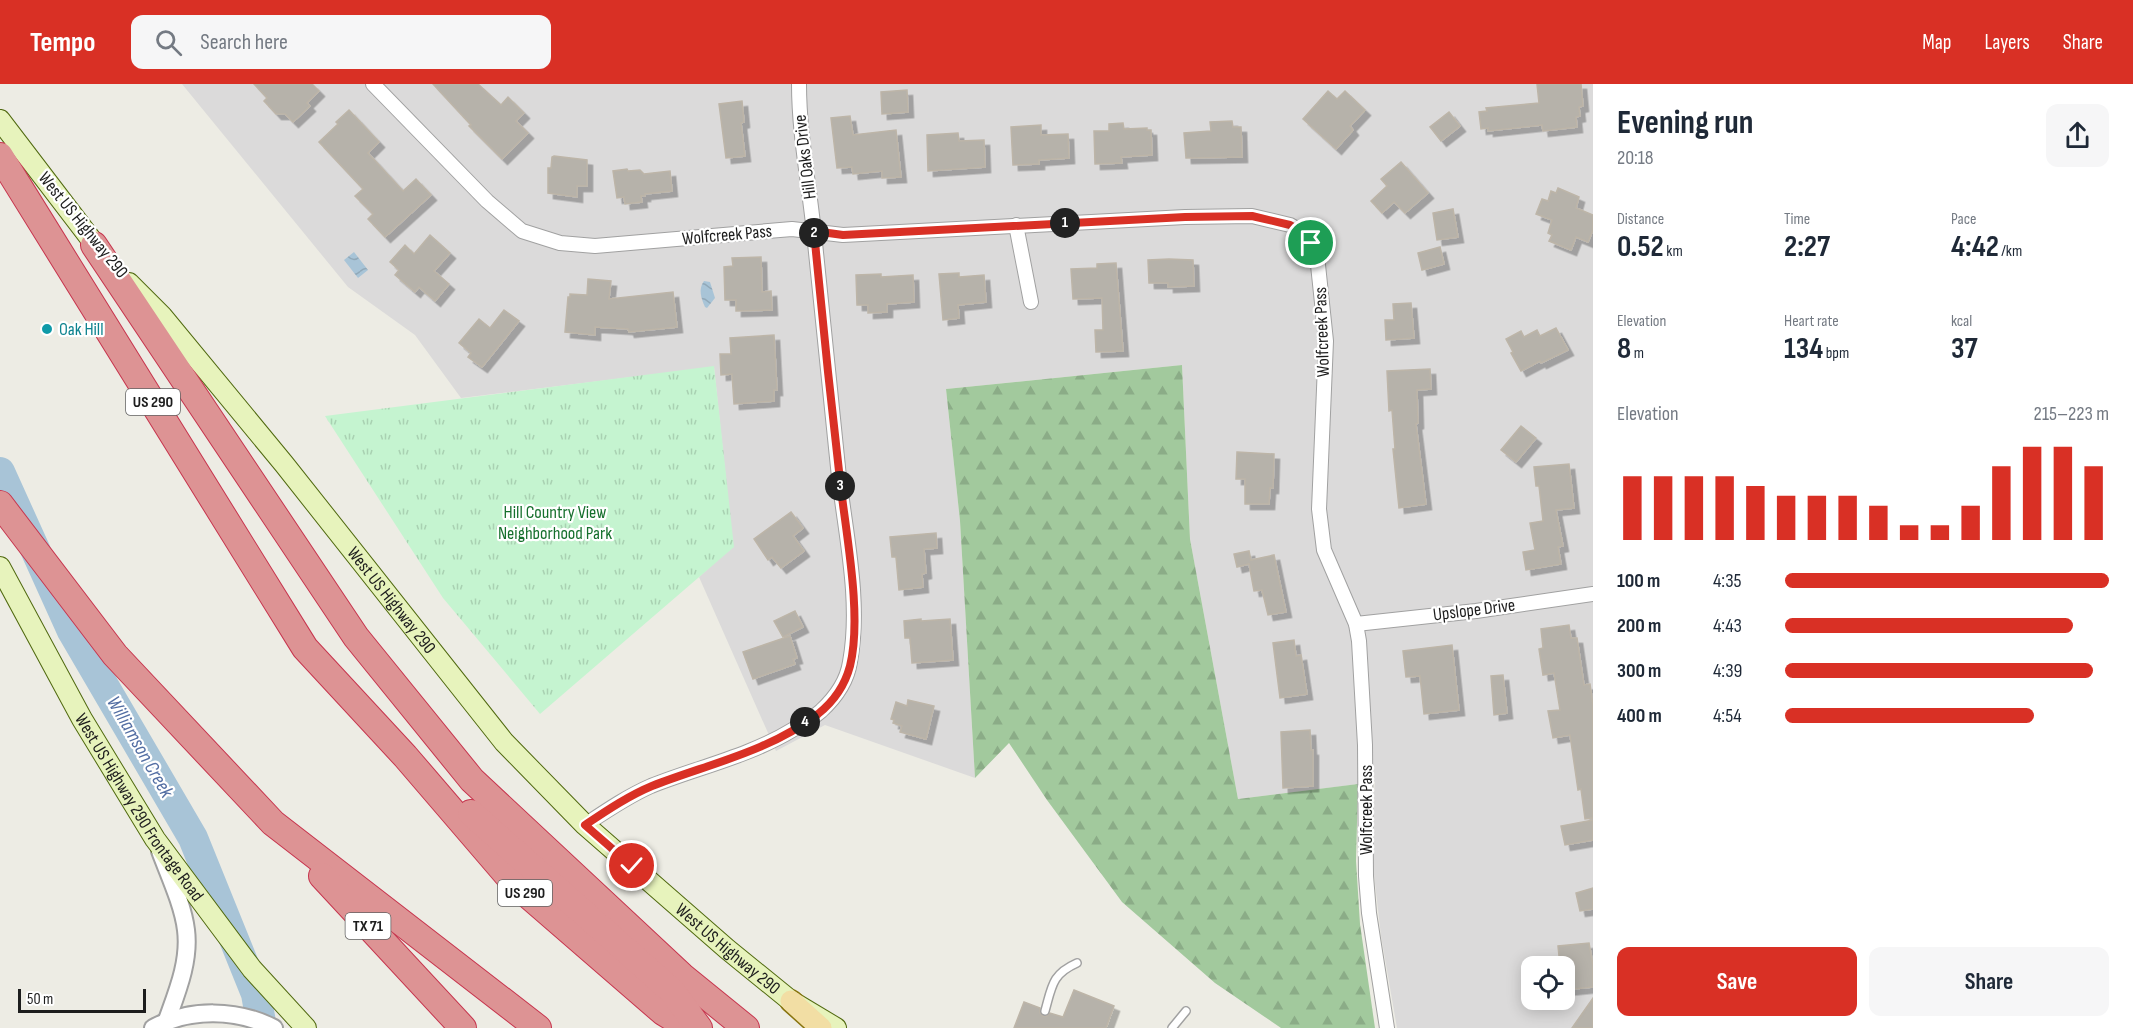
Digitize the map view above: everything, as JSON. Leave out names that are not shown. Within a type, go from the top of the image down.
[{"type":"highway","name":"West US Highway 290","points":[[0,156],[305,648],[405,756],[514,883],[663,1012],[689,1028]]},
{"type":"highway","points":[[94,245],[356,637],[472,780],[682,976],[746,1028]]},
{"type":"highway","points":[[0,504],[116,656],[273,823],[538,1028]]},
{"type":"highway","points":[[405,756],[590,916],[672,991],[699,1028]]},
{"type":"highway","name":"TX 71","points":[[273,823],[463,1028]]},
{"type":"main road","name":"West US Highway 290","points":[[0,120],[94,245],[162,316],[284,464],[504,742],[585,825],[727,950],[791,1001],[836,1028]]},
{"type":"main road","name":"West US Highway 290 Frontage Road","points":[[0,567],[82,719],[155,839],[252,969],[306,1028]]},
{"type":"main road","points":[[791,1001],[821,1028]]},
{"type":"street","name":"Wolfcreek Pass","points":[[373,84],[486,201],[522,231],[560,243],[595,246],[792,229],[843,235],[1185,217],[1252,216],[1290,225],[1302,232],[1311,243],[1318,266],[1326,341],[1318,509],[1324,550],[1356,624],[1359,641],[1365,746],[1366,876],[1369,913],[1387,1028]]},
{"type":"street","name":"Hill Oaks Drive","points":[[585,825],[649,787],[758,749],[780,738],[819,713],[835,697],[850,665],[853,644],[851,580],[814,231],[799,116],[799,84]]},
{"type":"street","points":[[1016,225],[1031,302]]},
{"type":"street","name":"Upslope Drive","points":[[1356,624],[1476,611],[1593,594]]},
{"type":"street","points":[[155,839],[175,892],[186,931],[184,969],[160,1024]]},
{"type":"street","points":[[160,1024],[219,1012],[255,1018],[274,1028]]},
{"type":"lane","points":[[1045,1011],[1054,979],[1065,968],[1077,963]]},
{"type":"lane","points":[[1172,1028],[1186,1011]]},
{"type":"shaded area","points":[[182,84],[1593,84],[1593,1028],[1397,1028],[1381,936],[1373,866],[1371,824],[1375,782],[1238,799],[1190,539],[1182,365],[946,389],[960,521],[975,778],[825,725],[776,751],[699,577],[733,546],[714,367],[461,398],[415,335],[348,287]]},
{"type":"green space","points":[[1182,365],[1190,539],[1238,799],[1358,784],[1356,861],[1360,924],[1375,1028],[1281,1028],[1215,983],[1122,902],[1047,800],[1009,743],[975,778],[960,521],[946,389]]},
{"type":"green space","name":"Hill Country View Neighborhood Park","points":[[714,366],[734,547],[540,714],[443,598],[325,416]]},
{"type":"water","points":[[354,252],[368,270],[358,278],[344,260]]},
{"type":"water","points":[[704,281],[710,282],[715,298],[707,308],[701,294]]},
{"type":"building","points":[[254,84],[312,84],[319,91],[307,103],[310,106],[293,122],[285,114],[276,114],[264,101],[267,98]]},
{"type":"building","points":[[433,84],[478,84],[501,105],[508,97],[524,113],[516,121],[528,133],[502,159],[469,126],[471,125]]},
{"type":"building","points":[[1537,84],[1581,84],[1583,106],[1579,107],[1580,116],[1576,117],[1577,127],[1543,131],[1542,125],[1488,131],[1488,128],[1481,129],[1479,112],[1487,111],[1486,108],[1539,103]]},
{"type":"building","points":[[907,90],[908,112],[882,114],[881,92]]},
{"type":"building","points":[[1328,91],[1337,99],[1345,91],[1365,110],[1350,126],[1353,130],[1336,149],[1303,119]]},
{"type":"building","points":[[742,101],[744,122],[741,123],[745,156],[726,158],[719,104]]},
{"type":"building","points":[[349,110],[379,142],[368,153],[403,191],[416,179],[431,195],[385,237],[368,219],[373,214],[355,196],[363,189],[319,142]]},
{"type":"building","points":[[1449,112],[1460,126],[1441,141],[1430,127]]},
{"type":"building","points":[[850,116],[853,135],[896,130],[901,177],[882,178],[882,171],[853,174],[852,167],[837,168],[831,118]]},
{"type":"building","points":[[1232,121],[1233,127],[1241,127],[1242,157],[1186,158],[1184,133],[1211,131],[1210,122]]},
{"type":"building","points":[[1123,123],[1124,129],[1147,128],[1151,130],[1152,155],[1121,157],[1122,163],[1095,164],[1094,131],[1109,131],[1109,124]]},
{"type":"building","points":[[1041,125],[1041,135],[1068,134],[1069,158],[1039,160],[1039,164],[1013,165],[1011,127]]},
{"type":"building","points":[[958,133],[959,141],[984,140],[985,167],[928,171],[927,135]]},
{"type":"building","points":[[554,156],[587,160],[587,186],[577,186],[577,197],[548,193],[548,168],[551,168]]},
{"type":"building","points":[[1401,162],[1428,193],[1405,213],[1394,202],[1382,213],[1371,201],[1387,186],[1381,179]]},
{"type":"building","points":[[627,169],[628,171],[640,170],[644,174],[670,171],[672,191],[645,194],[641,196],[642,202],[625,204],[624,197],[617,198],[613,171]]},
{"type":"building","points":[[1558,188],[1579,197],[1576,208],[1593,215],[1593,230],[1588,242],[1576,237],[1571,250],[1549,241],[1552,235],[1548,233],[1552,220],[1536,214],[1542,199],[1548,201],[1551,191],[1556,193]]},
{"type":"building","points":[[1453,209],[1458,237],[1437,240],[1433,213]]},
{"type":"building","points":[[430,235],[450,253],[434,271],[449,284],[435,301],[419,287],[415,292],[395,275],[399,270],[390,262],[405,245],[414,254]]},
{"type":"building","points":[[1440,247],[1444,264],[1422,270],[1418,253]]},
{"type":"building","points":[[761,257],[762,292],[771,291],[772,310],[736,311],[736,300],[725,300],[724,267],[733,266],[732,258]]},
{"type":"building","points":[[1148,260],[1193,260],[1194,286],[1168,287],[1168,283],[1149,283]]},
{"type":"building","points":[[1116,263],[1123,351],[1096,352],[1095,330],[1103,330],[1102,298],[1073,299],[1071,269],[1097,268],[1097,264]]},
{"type":"building","points":[[959,273],[959,277],[984,275],[986,302],[958,305],[959,318],[943,320],[939,274]]},
{"type":"building","points":[[881,274],[881,277],[913,275],[914,302],[887,304],[887,312],[868,313],[868,305],[857,305],[856,275]]},
{"type":"building","points":[[588,279],[611,281],[609,299],[673,292],[677,327],[629,332],[628,329],[595,327],[595,335],[565,332],[568,297],[570,294],[587,295]]},
{"type":"building","points":[[1411,303],[1414,338],[1386,340],[1385,320],[1394,320],[1393,304]]},
{"type":"building","points":[[504,310],[519,321],[482,367],[468,357],[471,353],[459,343],[479,319],[490,328]]},
{"type":"building","points":[[1556,328],[1568,350],[1521,371],[1506,339],[1521,331],[1524,337],[1537,330],[1540,336]]},
{"type":"building","points":[[774,335],[777,390],[774,390],[774,401],[734,404],[732,374],[721,375],[720,354],[731,354],[730,338]]},
{"type":"building","points":[[1430,369],[1431,389],[1417,390],[1418,423],[1416,424],[1426,504],[1399,508],[1387,371]]},
{"type":"building","points":[[1521,426],[1536,438],[1516,462],[1501,450]]},
{"type":"building","points":[[1237,452],[1274,454],[1273,488],[1270,488],[1269,504],[1245,504],[1245,479],[1236,479]]},
{"type":"building","points":[[1569,464],[1574,508],[1556,510],[1563,546],[1558,547],[1561,564],[1526,570],[1523,552],[1535,550],[1530,523],[1543,521],[1539,486],[1536,486],[1534,467]]},
{"type":"building","points":[[791,512],[803,528],[793,536],[804,551],[781,568],[772,557],[768,560],[754,539]]},
{"type":"building","points":[[936,533],[937,548],[924,549],[926,573],[922,574],[923,587],[899,590],[896,557],[892,557],[890,537]]},
{"type":"building","points":[[1249,551],[1251,560],[1274,555],[1286,612],[1268,615],[1262,590],[1254,591],[1249,564],[1237,567],[1234,554]]},
{"type":"building","points":[[795,611],[803,627],[783,637],[774,621]]},
{"type":"building","points":[[921,619],[921,621],[950,619],[953,660],[912,663],[910,638],[905,638],[904,621]]},
{"type":"building","points":[[1569,625],[1571,638],[1577,638],[1584,685],[1590,684],[1593,705],[1593,818],[1585,819],[1570,735],[1553,738],[1548,711],[1560,710],[1554,673],[1543,675],[1539,649],[1543,648],[1541,629]]},
{"type":"building","points":[[790,636],[797,658],[793,659],[795,664],[753,679],[743,652]]},
{"type":"building","points":[[1294,640],[1296,656],[1301,655],[1307,694],[1280,698],[1273,643]]},
{"type":"building","points":[[1452,645],[1459,710],[1424,714],[1420,676],[1406,677],[1403,651]]},
{"type":"building","points":[[1503,675],[1507,713],[1494,715],[1491,676]]},
{"type":"building","points":[[908,700],[934,706],[926,739],[900,732],[902,726],[893,723],[894,720],[891,719],[896,702],[907,706]]},
{"type":"building","points":[[1310,730],[1311,750],[1313,750],[1313,786],[1283,788],[1281,732]]},
{"type":"building","points":[[1593,820],[1593,840],[1565,845],[1561,826]]},
{"type":"building","points":[[1593,888],[1593,909],[1580,911],[1576,893]]},
{"type":"building","points":[[1589,943],[1593,965],[1593,987],[1575,989],[1575,956],[1559,956],[1558,946]]},
{"type":"building","points":[[1074,990],[1114,1006],[1106,1028],[1014,1028],[1024,1002],[1040,1008],[1043,1016],[1050,1013],[1063,1017]]},
{"type":"building","points":[[1593,998],[1593,1028],[1572,1028]]},
{"type":"waterway","name":"Williamson Creek","points":[[0,472],[72,631],[193,838],[256,994],[262,1028]]},
{"type":"place","name":"Oak Hill","points":[[47,329]]},
{"type":"route","points":[[632,866],[585,825],[649,787],[758,749],[780,738],[819,713],[835,697],[850,665],[853,644],[851,580],[814,231],[843,235],[1185,217],[1252,216],[1290,225],[1302,232],[1311,243]]}]
